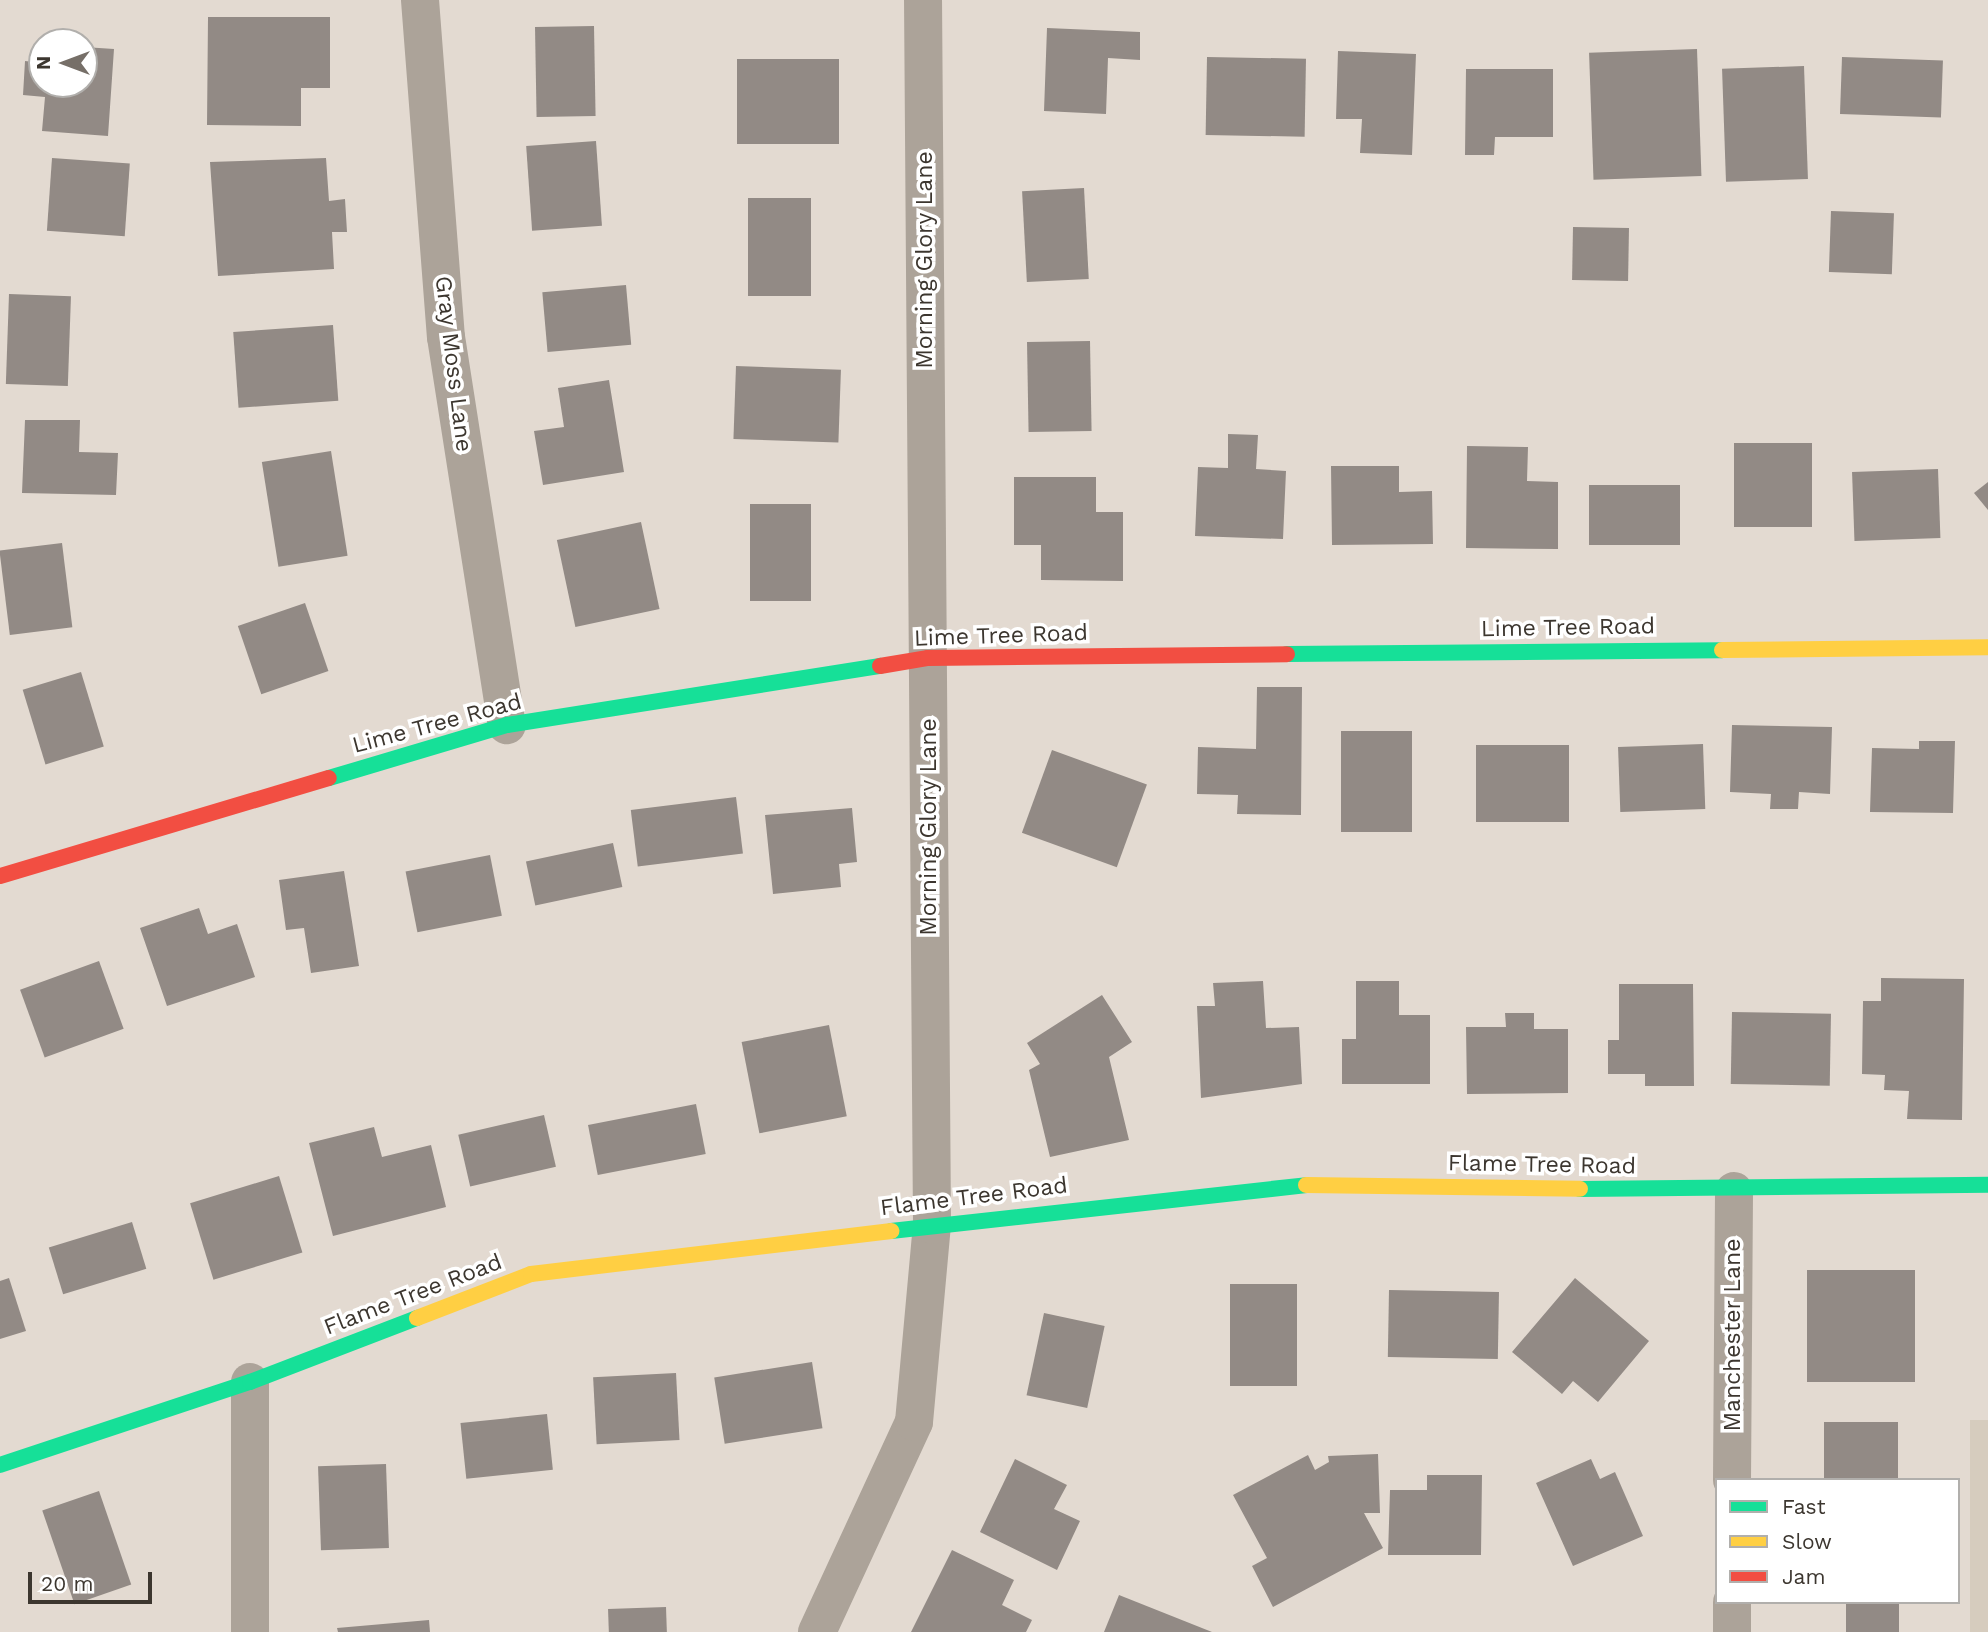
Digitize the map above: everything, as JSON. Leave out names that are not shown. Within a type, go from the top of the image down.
[{"type":"street","name":"Gray Moss Lane","points":[[420,0],[446,337],[507,725]]},
{"type":"street","name":"Morning Glory Lane","points":[[817,1632],[914,1422],[932,1225],[923,0]]},
{"type":"street","name":"Lime Tree Road","points":[[0,876],[507,725],[928,658],[1988,647]]},
{"type":"street","name":"Flame Tree Road","points":[[0,1465],[250,1381],[531,1275],[1273,1185],[1734,1191],[1988,1185]]},
{"type":"street","name":"Manchester Lane","points":[[1732,1478],[1734,1191]]},
{"type":"street","points":[[250,1381],[250,1632]]},
{"type":"street","points":[[1732,1604],[1732,1632]]},
{"type":"shaded area","points":[[1970,1420],[1988,1420],[1988,1632],[1970,1632]]},
{"type":"building","points":[[208,17],[330,17],[330,88],[301,88],[301,126],[207,125]]},
{"type":"building","points":[[594,26],[596,116],[537,117],[535,27]]},
{"type":"building","points":[[1047,28],[1140,32],[1140,60],[1108,58],[1106,114],[1044,111]]},
{"type":"building","points":[[98,48],[114,49],[108,136],[42,131],[45,98],[98,98]]},
{"type":"building","points":[[1697,49],[1701,176],[1593,180],[1589,53]]},
{"type":"building","points":[[1338,51],[1416,54],[1412,155],[1360,153],[1362,119],[1336,119]]},
{"type":"building","points":[[1207,57],[1306,59],[1305,137],[1206,135]]},
{"type":"building","points":[[1842,57],[1943,61],[1941,117],[1840,114]]},
{"type":"building","points":[[737,59],[839,59],[839,144],[737,144]]},
{"type":"building","points":[[25,61],[28,61],[28,95],[23,95]]},
{"type":"building","points":[[1804,66],[1808,179],[1726,182],[1722,69]]},
{"type":"building","points":[[1466,69],[1553,69],[1553,137],[1495,137],[1494,155],[1465,155]]},
{"type":"building","points":[[596,141],[602,226],[532,231],[526,146]]},
{"type":"building","points":[[52,158],[130,163],[125,236],[47,231]]},
{"type":"building","points":[[326,158],[329,201],[345,199],[347,232],[332,232],[334,269],[218,276],[210,162]]},
{"type":"building","points":[[1084,188],[1089,279],[1027,282],[1022,191]]},
{"type":"building","points":[[748,198],[811,198],[811,296],[748,296]]},
{"type":"building","points":[[1831,211],[1894,213],[1892,274],[1829,272]]},
{"type":"building","points":[[1573,227],[1629,228],[1628,281],[1572,280]]},
{"type":"building","points":[[626,285],[631,345],[548,352],[542,292]]},
{"type":"building","points":[[9,294],[71,296],[68,386],[6,384]]},
{"type":"building","points":[[333,325],[338,401],[239,408],[233,332]]},
{"type":"building","points":[[1090,341],[1092,431],[1029,432],[1027,342]]},
{"type":"building","points":[[736,366],[841,370],[838,443],[733,439]]},
{"type":"building","points":[[609,380],[624,472],[543,485],[534,431],[564,427],[558,388]]},
{"type":"building","points":[[25,420],[80,420],[79,452],[118,453],[116,495],[22,493]]},
{"type":"building","points":[[1228,434],[1258,435],[1256,469],[1286,471],[1283,539],[1195,536],[1198,467],[1228,468]]},
{"type":"building","points":[[1734,443],[1812,443],[1812,527],[1734,527]]},
{"type":"building","points":[[1467,446],[1528,447],[1527,481],[1558,482],[1558,549],[1466,548]]},
{"type":"building","points":[[331,451],[348,556],[278,567],[262,462]]},
{"type":"building","points":[[1331,466],[1399,466],[1399,492],[1432,491],[1433,544],[1332,545]]},
{"type":"building","points":[[1938,469],[1940,538],[1854,541],[1852,472]]},
{"type":"building","points":[[1014,477],[1096,477],[1096,512],[1123,512],[1123,581],[1041,580],[1041,545],[1014,545]]},
{"type":"building","points":[[1988,482],[1988,510],[1974,493]]},
{"type":"building","points":[[1589,485],[1680,485],[1680,545],[1589,545]]},
{"type":"building","points":[[750,504],[811,504],[811,601],[750,601]]},
{"type":"building","points":[[641,522],[660,609],[575,627],[557,540]]},
{"type":"building","points":[[62,543],[72,627],[10,635],[0,551]]},
{"type":"building","points":[[305,603],[328,671],[261,694],[238,626]]},
{"type":"building","points":[[81,672],[104,747],[45,764],[23,690]]},
{"type":"building","points":[[1257,687],[1302,687],[1301,815],[1237,814],[1238,795],[1197,794],[1198,747],[1256,749]]},
{"type":"building","points":[[1732,725],[1832,727],[1830,794],[1799,792],[1798,809],[1770,809],[1771,794],[1730,792]]},
{"type":"building","points":[[1341,731],[1412,731],[1412,832],[1341,832]]},
{"type":"building","points":[[1919,741],[1955,741],[1953,813],[1870,812],[1872,748],[1919,749]]},
{"type":"building","points":[[1703,744],[1705,809],[1620,812],[1618,747]]},
{"type":"building","points":[[1476,745],[1569,745],[1569,822],[1476,822]]},
{"type":"building","points":[[1052,750],[1147,785],[1117,867],[1022,833]]},
{"type":"building","points":[[736,797],[743,854],[638,866],[631,810]]},
{"type":"building","points":[[852,808],[857,862],[839,864],[841,887],[773,894],[765,815]]},
{"type":"building","points":[[613,843],[622,887],[535,906],[526,862]]},
{"type":"building","points":[[490,855],[502,916],[417,932],[406,871]]},
{"type":"building","points":[[344,871],[359,966],[311,973],[304,928],[286,930],[279,880]]},
{"type":"building","points":[[199,908],[208,934],[237,924],[255,977],[167,1006],[140,928]]},
{"type":"building","points":[[99,961],[124,1029],[45,1057],[20,990]]},
{"type":"building","points":[[1881,978],[1964,979],[1962,1120],[1907,1119],[1909,1091],[1884,1090],[1885,1075],[1862,1074],[1863,1001],[1881,1001]]},
{"type":"building","points":[[1263,981],[1266,1028],[1299,1027],[1302,1084],[1201,1098],[1197,1006],[1215,1006],[1213,983]]},
{"type":"building","points":[[1356,981],[1399,981],[1399,1015],[1430,1015],[1430,1084],[1342,1084],[1342,1039],[1356,1039]]},
{"type":"building","points":[[1619,984],[1693,984],[1694,1086],[1645,1086],[1645,1074],[1608,1074],[1608,1040],[1619,1040]]},
{"type":"building","points":[[1102,995],[1132,1042],[1109,1057],[1129,1140],[1050,1157],[1029,1070],[1040,1064],[1027,1043]]},
{"type":"building","points":[[1732,1012],[1831,1014],[1830,1086],[1731,1084]]},
{"type":"building","points":[[1505,1013],[1534,1013],[1534,1029],[1568,1029],[1568,1093],[1467,1094],[1466,1027],[1506,1027]]},
{"type":"building","points":[[829,1025],[847,1116],[759,1133],[742,1042]]},
{"type":"building","points":[[696,1104],[706,1154],[598,1175],[588,1125]]},
{"type":"building","points":[[544,1115],[556,1167],[470,1186],[458,1135]]},
{"type":"building","points":[[374,1127],[382,1157],[431,1145],[446,1207],[333,1236],[309,1143]]},
{"type":"building","points":[[279,1176],[302,1253],[213,1280],[190,1203]]},
{"type":"building","points":[[132,1222],[146,1269],[63,1294],[49,1247]]},
{"type":"building","points":[[1807,1270],[1915,1270],[1915,1382],[1807,1382]]},
{"type":"building","points":[[9,1278],[26,1331],[0,1339],[0,1281]]},
{"type":"building","points":[[1575,1278],[1649,1341],[1598,1402],[1573,1381],[1562,1394],[1512,1352]]},
{"type":"building","points":[[1230,1284],[1297,1284],[1297,1386],[1230,1386]]},
{"type":"building","points":[[1389,1290],[1499,1292],[1498,1359],[1388,1357]]},
{"type":"building","points":[[1044,1313],[1105,1326],[1087,1408],[1027,1395]]},
{"type":"building","points":[[812,1362],[822,1428],[725,1444],[714,1377]]},
{"type":"building","points":[[676,1373],[680,1440],[597,1444],[593,1377]]},
{"type":"building","points":[[547,1414],[553,1470],[466,1479],[460,1423]]},
{"type":"building","points":[[1824,1422],[1898,1422],[1898,1478],[1824,1478]]},
{"type":"building","points":[[1378,1454],[1380,1513],[1364,1513],[1383,1548],[1273,1607],[1252,1566],[1267,1558],[1233,1495],[1308,1455],[1315,1470],[1329,1462],[1328,1456]]},
{"type":"building","points":[[1015,1459],[1067,1485],[1054,1509],[1080,1521],[1057,1570],[980,1532]]},
{"type":"building","points":[[1591,1459],[1600,1479],[1615,1472],[1643,1536],[1573,1566],[1536,1483]]},
{"type":"building","points":[[386,1464],[389,1548],[321,1550],[318,1466]]},
{"type":"building","points":[[1427,1475],[1482,1475],[1481,1555],[1388,1555],[1390,1490],[1427,1490]]},
{"type":"building","points":[[99,1491],[131,1585],[75,1604],[42,1511]]},
{"type":"building","points":[[952,1550],[1014,1580],[1002,1605],[1032,1620],[1026,1632],[911,1632]]},
{"type":"building","points":[[1119,1595],[1212,1632],[1104,1632]]},
{"type":"building","points":[[1846,1604],[1899,1604],[1899,1632],[1846,1632]]},
{"type":"building","points":[[666,1607],[667,1632],[609,1632],[608,1609]]},
{"type":"building","points":[[429,1620],[430,1632],[338,1632],[337,1628]]},
{"type":"traffic: fast","points":[[1287,654],[1722,650]]},
{"type":"traffic: fast","points":[[329,778],[507,725],[880,666]]},
{"type":"traffic: fast","points":[[891,1231],[1306,1185]]},
{"type":"traffic: fast","points":[[1580,1189],[1988,1185]]},
{"type":"traffic: fast","points":[[0,1465],[250,1382],[417,1318]]},
{"type":"traffic: slow","points":[[1722,650],[1988,647]]},
{"type":"traffic: slow","points":[[1306,1185],[1580,1189]]},
{"type":"traffic: slow","points":[[417,1318],[531,1274],[891,1231]]},
{"type":"traffic: jam","points":[[880,666],[928,658],[1287,654]]},
{"type":"traffic: jam","points":[[0,876],[329,778]]}]
